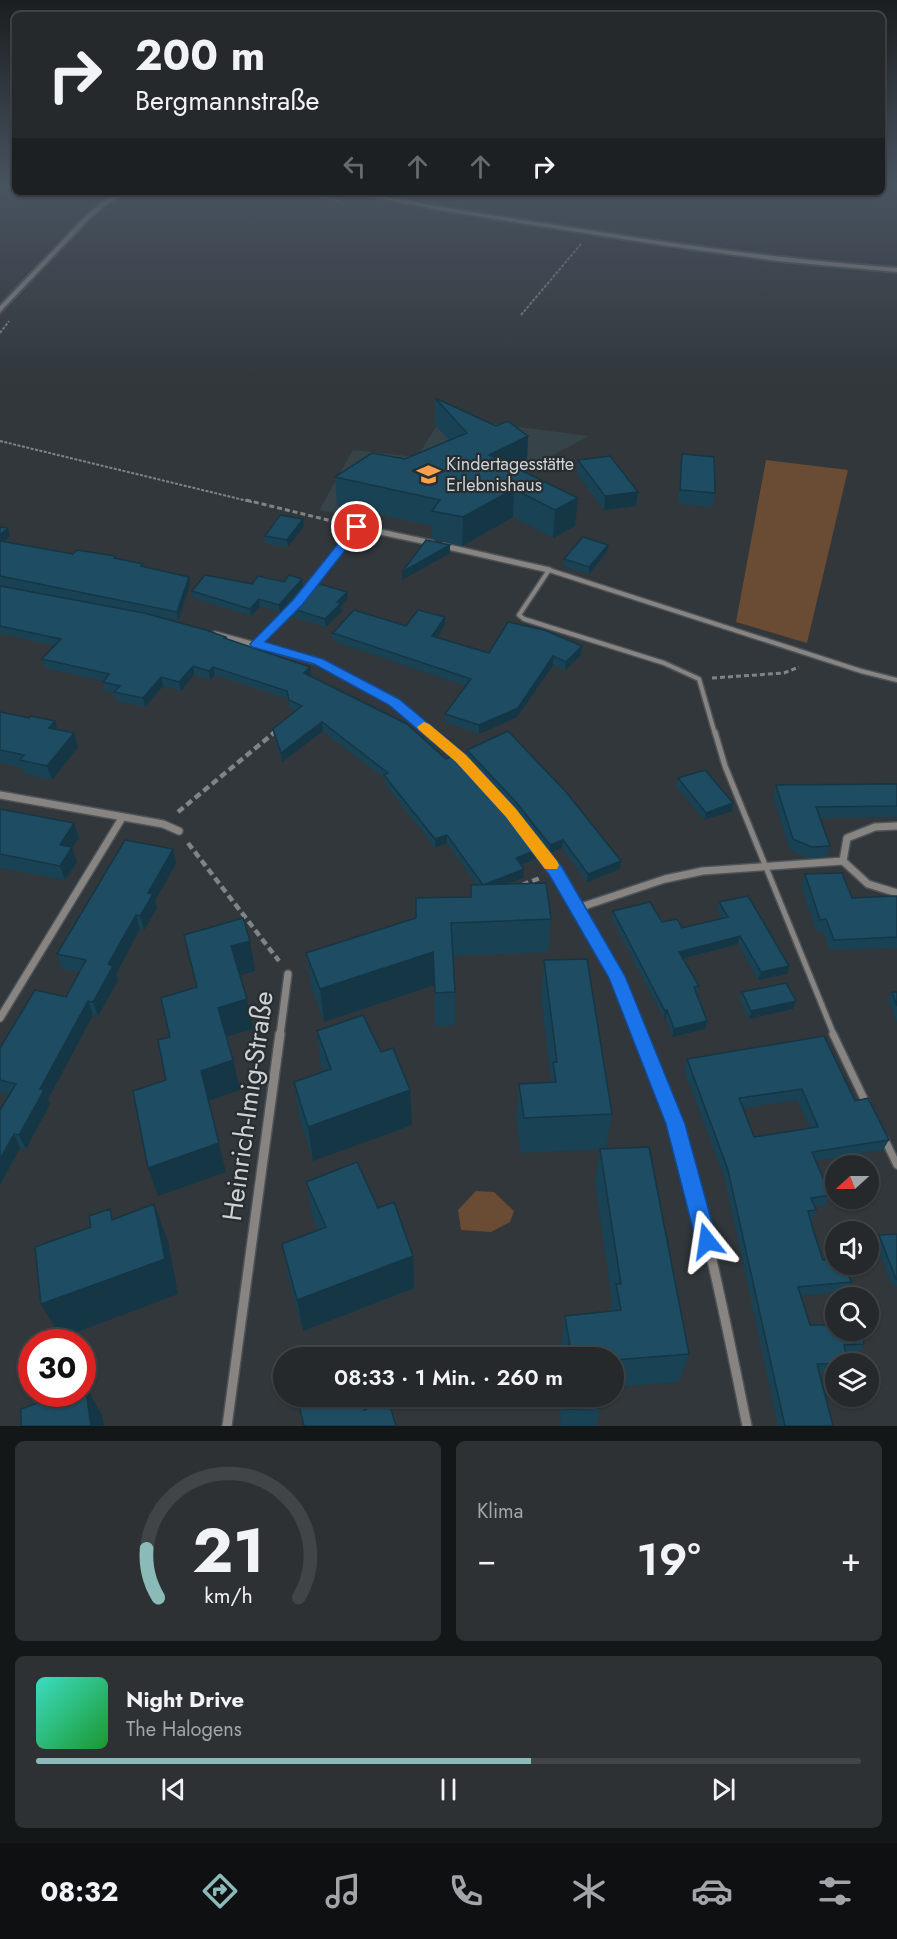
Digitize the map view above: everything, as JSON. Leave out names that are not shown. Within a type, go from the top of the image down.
[{"type":"street","points":[[0,310],[55,252]]},
{"type":"street","points":[[715,252],[778,260],[897,270]]},
{"type":"street","points":[[304,594],[357,527],[549,570]]},
{"type":"street","points":[[256,644],[297,602]]},
{"type":"street","points":[[202,631],[318,662],[394,702],[461,758],[504,805]]},
{"type":"street","points":[[0,795],[163,824],[179,831]]},
{"type":"street","points":[[0,1018],[122,818]]},
{"type":"street","points":[[843,861],[847,838],[875,827],[897,826]]},
{"type":"street","points":[[530,838],[556,872],[616,976],[676,1124],[710,1252],[747,1426]]},
{"type":"street","points":[[578,908],[665,879],[703,871],[843,861],[868,884],[897,893]]},
{"type":"street","name":"Heinrich-Imig-Straße","points":[[227,1426],[288,974]]},
{"type":"lane","points":[[868,1106],[839,1048],[725,766],[699,679],[664,663],[524,619],[519,615],[549,570],[812,656],[897,680]]},
{"type":"lane","points":[[882,1136],[897,1165]]},
{"type":"path","points":[[522,315],[575,252]]},
{"type":"path","points":[[0,441],[357,527]]},
{"type":"path","points":[[699,679],[784,673],[796,669],[812,656]]},
{"type":"path","points":[[163,824],[281,727]]},
{"type":"path","name":"Heinrich-Imig-Straße","points":[[179,831],[288,974]]},
{"type":"path","points":[[512,888],[556,872]]},
{"type":"shaded area","name":"Kindertagesstätte Erlebnishaus","points":[[442,417],[589,436],[476,496],[425,509],[419,523],[368,512],[360,519],[319,510],[353,450],[417,457]]},
{"type":"shaded area","points":[[766,460],[848,470],[807,643],[736,622]]},
{"type":"shaded area","points":[[476,1191],[494,1192],[514,1211],[510,1222],[491,1232],[461,1230],[458,1210]]},
{"type":"building","points":[[435,398],[496,426],[508,421],[528,436],[489,455],[578,498],[555,510],[514,489],[463,517],[432,511],[440,500],[335,477],[372,453],[405,459],[467,433]]},
{"type":"building","points":[[682,454],[714,457],[715,493],[680,490]]},
{"type":"building","points":[[610,456],[638,492],[605,496],[578,460]]},
{"type":"building","points":[[280,515],[303,519],[287,540],[265,536]]},
{"type":"building","points":[[0,527],[8,528],[0,535]]},
{"type":"building","points":[[583,537],[608,545],[589,567],[564,559]]},
{"type":"building","points":[[426,540],[450,545],[402,572]]},
{"type":"building","points":[[0,541],[73,554],[77,550],[115,556],[114,558],[143,564],[141,566],[189,577],[177,612],[0,576]]},
{"type":"building","points":[[205,575],[252,584],[258,576],[284,582],[289,575],[302,579],[279,605],[259,599],[250,609],[192,591]]},
{"type":"building","points":[[313,582],[347,592],[337,602],[341,603],[325,619],[290,608]]},
{"type":"building","points":[[0,586],[144,613],[206,630],[310,667],[304,673],[407,724],[446,759],[456,754],[508,809],[539,849],[516,858],[524,869],[483,885],[447,835],[435,839],[384,775],[388,773],[322,722],[281,753],[273,729],[302,706],[289,700],[287,691],[213,667],[209,671],[193,666],[179,682],[161,677],[143,698],[114,692],[120,686],[103,682],[109,674],[42,659],[61,639],[0,626]]},
{"type":"building","points":[[354,610],[406,626],[418,610],[445,617],[432,636],[489,653],[508,622],[544,630],[582,646],[566,662],[553,656],[518,708],[479,725],[445,714],[471,679],[333,633]]},
{"type":"building","points":[[0,712],[55,721],[49,728],[74,733],[47,766],[20,760],[24,755],[0,750]]},
{"type":"building","points":[[508,731],[566,792],[621,861],[588,874],[563,840],[550,845],[516,802],[467,750]]},
{"type":"building","points":[[705,770],[733,803],[706,813],[678,778]]},
{"type":"building","points":[[897,784],[897,806],[816,807],[830,846],[812,847],[793,839],[776,785]]},
{"type":"building","points":[[0,809],[74,823],[60,845],[72,847],[60,866],[0,854]]},
{"type":"building","points":[[125,840],[173,849],[148,893],[153,894],[140,916],[136,915],[108,964],[113,966],[93,1002],[88,1001],[40,1089],[44,1090],[19,1135],[14,1134],[0,1159],[0,1110],[16,1084],[0,1080],[0,1048],[35,990],[66,997],[86,960],[57,954]]},
{"type":"building","points":[[842,873],[852,898],[897,896],[897,937],[834,940],[826,919],[820,920],[805,874]]},
{"type":"building","points":[[546,883],[551,919],[451,923],[455,992],[435,993],[433,952],[320,989],[306,953],[416,918],[416,898],[471,897],[471,885]]},
{"type":"building","points":[[748,896],[789,966],[761,972],[740,936],[679,952],[699,986],[694,987],[707,1021],[674,1029],[667,1010],[665,1011],[613,911],[650,902],[662,922],[677,919],[682,928],[728,917],[719,902]]},
{"type":"building","points":[[243,918],[250,941],[231,946],[247,999],[218,1008],[233,1060],[201,1071],[219,1143],[148,1168],[133,1091],[166,1080],[158,1040],[170,1037],[161,998],[197,987],[184,935]]},
{"type":"building","points":[[587,959],[612,1114],[524,1118],[519,1084],[556,1082],[553,1062],[557,1062],[544,960]]},
{"type":"building","points":[[786,983],[796,1001],[751,1011],[742,992]]},
{"type":"building","points":[[892,992],[897,992],[897,1006]]},
{"type":"building","points":[[363,1015],[381,1052],[393,1048],[410,1090],[308,1127],[294,1082],[331,1069],[317,1031]]},
{"type":"building","points":[[824,1036],[855,1101],[868,1098],[889,1140],[812,1152],[825,1183],[825,1196],[811,1198],[816,1210],[808,1211],[823,1260],[825,1260],[825,1275],[849,1275],[851,1282],[798,1287],[810,1325],[825,1325],[825,1341],[863,1341],[864,1344],[844,1345],[846,1353],[825,1353],[825,1364],[817,1364],[825,1395],[825,1407],[828,1407],[833,1426],[785,1426],[728,1170],[687,1059]],"holes":[[[802,1089],[818,1127],[754,1137],[739,1098]]]},
{"type":"building","points":[[649,1147],[689,1354],[624,1359],[624,1347],[570,1347],[565,1316],[621,1310],[616,1284],[621,1284],[600,1149]]},
{"type":"building","points":[[357,1162],[378,1208],[394,1202],[413,1256],[297,1300],[282,1244],[326,1227],[306,1182]]},
{"type":"building","points":[[154,1204],[165,1259],[41,1304],[35,1247],[91,1227],[89,1216],[110,1209],[112,1220]]},
{"type":"building","points":[[897,1234],[897,1279],[896,1279],[879,1235]]},
{"type":"building","points":[[26,1407],[88,1407],[91,1426],[21,1426],[21,1409]]},
{"type":"building","points":[[300,1407],[363,1407],[364,1410],[371,1407],[390,1407],[396,1426],[304,1426]]},
{"type":"building","points":[[567,1407],[600,1408],[567,1409]]},
{"type":"slow traffic","points":[[424,727],[461,758],[511,813],[551,865]]},
{"type":"place","name":"Kindertagesstätte Erlebnishaus","points":[[428,474]]},
{"type":"route","points":[[357,527],[332,562],[256,644],[318,662],[394,702],[461,758],[511,813],[556,872],[616,976],[676,1124],[707,1241]]}]
